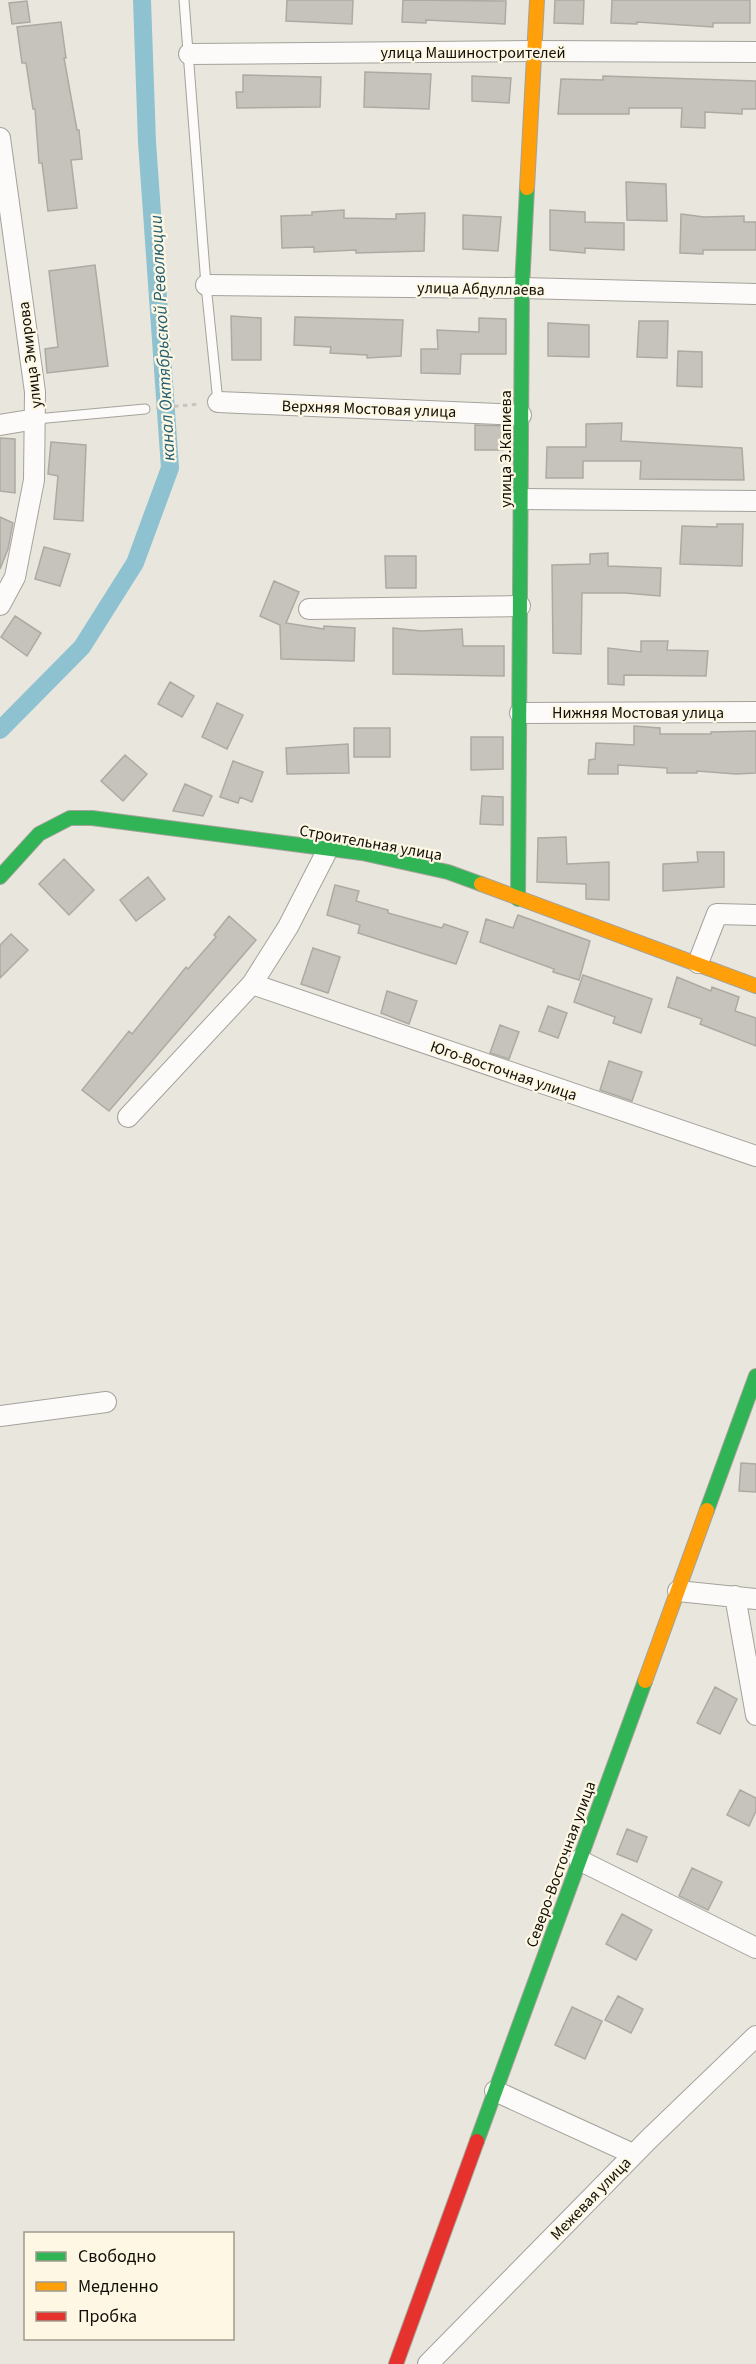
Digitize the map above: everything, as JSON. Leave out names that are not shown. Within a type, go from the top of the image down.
[{"type":"street","name":"улица Э.Капиева","points":[[518,899],[522,288],[532,51],[537,0]]},
{"type":"street","name":"улица Машиностроителей","points":[[189,54],[756,52]]},
{"type":"street","name":"улица Эмирова","points":[[0,138],[35,392],[36,419],[34,480],[15,577],[0,605]]},
{"type":"street","name":"улица Абдуллаева","points":[[206,285],[522,288],[756,294]]},
{"type":"street","name":"Верхняя Мостовая улица","points":[[218,402],[521,415]]},
{"type":"street","points":[[0,425],[36,419]]},
{"type":"street","points":[[521,499],[756,501]]},
{"type":"street","points":[[309,609],[520,606]]},
{"type":"street","name":"Нижняя Мостовая улица","points":[[520,713],[756,712]]},
{"type":"street","name":"Строительная улица","points":[[0,877],[39,834],[70,818],[92,818],[362,853],[448,872],[756,986]]},
{"type":"street","points":[[128,1117],[252,984],[288,927],[328,849]]},
{"type":"street","points":[[698,963],[717,914],[756,915]]},
{"type":"street","name":"Юго-Восточная улица","points":[[252,984],[756,1156]]},
{"type":"street","name":"Северо-Восточная улица","points":[[396,2364],[756,1376]]},
{"type":"street","points":[[0,1416],[106,1402]]},
{"type":"street","points":[[736,1431],[756,1431]]},
{"type":"street","points":[[678,1591],[756,1599]]},
{"type":"street","points":[[735,1596],[756,1715]]},
{"type":"street","points":[[579,1860],[756,1948]]},
{"type":"street","name":"Межевая улица","points":[[428,2364],[633,2154],[756,2036]]},
{"type":"street","points":[[495,2091],[633,2154]]},
{"type":"lane","points":[[184,0],[206,285],[218,402]]},
{"type":"lane","points":[[36,419],[145,409]]},
{"type":"path","points":[[145,409],[218,402]]},
{"type":"building","points":[[287,0],[353,0],[352,24],[286,21]]},
{"type":"building","points":[[403,0],[506,1],[505,24],[426,20],[426,23],[402,22]]},
{"type":"building","points":[[555,0],[584,0],[583,24],[554,23]]},
{"type":"building","points":[[612,0],[750,0],[750,23],[713,23],[713,27],[637,22],[637,24],[611,23]]},
{"type":"building","points":[[27,1],[30,22],[12,24],[9,3]]},
{"type":"building","points":[[61,22],[66,58],[64,58],[77,130],[79,130],[82,159],[71,160],[77,208],[48,211],[42,163],[39,163],[35,109],[33,109],[26,63],[22,63],[17,27]]},
{"type":"building","points":[[365,72],[431,74],[429,109],[364,107]]},
{"type":"building","points":[[243,75],[321,77],[320,107],[237,108],[236,92],[243,92]]},
{"type":"building","points":[[472,76],[511,78],[509,103],[472,101]]},
{"type":"building","points":[[603,76],[756,81],[756,109],[742,109],[742,114],[705,112],[705,128],[681,127],[682,108],[629,108],[629,114],[558,114],[561,79],[603,80]]},
{"type":"building","points":[[626,182],[666,184],[667,221],[627,220]]},
{"type":"building","points":[[344,210],[344,218],[396,219],[396,214],[425,213],[424,251],[356,253],[356,250],[314,252],[314,247],[282,248],[281,216],[312,215],[312,212]]},
{"type":"building","points":[[550,210],[585,212],[585,222],[624,223],[624,250],[585,248],[585,253],[550,250]]},
{"type":"building","points":[[681,214],[704,217],[744,216],[744,222],[756,222],[756,250],[703,250],[703,254],[680,253]]},
{"type":"building","points":[[463,215],[501,217],[498,251],[463,249]]},
{"type":"building","points":[[95,265],[108,366],[47,373],[45,349],[58,347],[49,271]]},
{"type":"building","points":[[231,316],[261,318],[261,360],[232,360]]},
{"type":"building","points":[[295,317],[403,320],[401,356],[367,358],[367,355],[330,353],[331,347],[294,345]]},
{"type":"building","points":[[479,318],[506,319],[506,354],[461,354],[460,374],[421,373],[421,349],[438,349],[437,330],[479,332]]},
{"type":"building","points":[[639,321],[668,321],[667,358],[637,357]]},
{"type":"building","points":[[548,323],[589,325],[589,357],[548,356]]},
{"type":"building","points":[[678,351],[702,352],[702,387],[677,386]]},
{"type":"building","points":[[622,423],[621,441],[742,448],[744,480],[640,479],[641,461],[583,461],[583,478],[546,478],[547,447],[586,447],[586,424]]},
{"type":"building","points":[[475,425],[505,426],[503,450],[475,450]]},
{"type":"building","points":[[0,438],[15,439],[15,493],[0,491]]},
{"type":"building","points":[[51,442],[86,445],[83,521],[54,519],[58,476],[48,474]]},
{"type":"building","points":[[0,517],[13,523],[8,549],[0,569]]},
{"type":"building","points":[[717,524],[743,524],[742,566],[680,564],[682,526],[717,527]]},
{"type":"building","points":[[44,547],[70,554],[60,586],[35,579]]},
{"type":"building","points":[[608,553],[608,566],[661,568],[660,596],[582,593],[581,654],[553,653],[552,565],[590,564],[590,554]]},
{"type":"building","points":[[385,556],[416,556],[416,588],[386,588]]},
{"type":"building","points":[[274,581],[299,592],[286,623],[324,629],[324,626],[355,628],[354,661],[281,659],[280,625],[260,616]]},
{"type":"building","points":[[15,616],[41,633],[27,656],[1,637]]},
{"type":"building","points":[[393,628],[421,631],[462,629],[463,646],[504,646],[504,676],[393,674]]},
{"type":"building","points":[[641,641],[668,641],[667,650],[708,651],[706,676],[624,675],[624,685],[608,684],[608,648],[641,652]]},
{"type":"building","points":[[170,682],[194,696],[182,717],[158,704]]},
{"type":"building","points":[[217,703],[243,715],[227,749],[202,737]]},
{"type":"building","points":[[634,726],[660,728],[660,734],[756,731],[756,773],[697,771],[697,773],[667,773],[667,768],[618,765],[618,774],[588,774],[589,760],[595,759],[596,743],[634,745]]},
{"type":"building","points":[[354,728],[390,728],[390,757],[354,757]]},
{"type":"building","points":[[471,737],[503,737],[503,769],[471,770]]},
{"type":"building","points":[[348,744],[349,773],[287,774],[286,748]]},
{"type":"building","points":[[125,755],[147,774],[123,801],[101,781]]},
{"type":"building","points":[[233,761],[263,772],[252,802],[240,797],[238,803],[220,797]]},
{"type":"building","points":[[185,784],[212,796],[203,816],[173,811]]},
{"type":"building","points":[[482,796],[503,797],[503,825],[480,824]]},
{"type":"building","points":[[566,837],[567,864],[609,862],[609,900],[586,899],[586,884],[537,882],[538,838]]},
{"type":"building","points":[[697,852],[724,852],[724,887],[663,891],[663,864],[698,862]]},
{"type":"building","points":[[64,859],[94,890],[69,915],[39,884]]},
{"type":"building","points":[[148,877],[165,899],[136,921],[120,900]]},
{"type":"building","points":[[335,885],[359,891],[356,901],[388,910],[388,913],[442,928],[444,924],[468,932],[456,964],[358,933],[360,925],[327,915]]},
{"type":"building","points":[[518,915],[590,941],[579,980],[553,972],[554,969],[480,942],[486,919],[513,928]]},
{"type":"building","points":[[229,916],[256,940],[109,1111],[82,1090],[129,1031],[132,1034],[186,967],[188,969],[216,937],[214,935]]},
{"type":"building","points":[[11,934],[28,950],[0,978],[0,945]]},
{"type":"building","points":[[313,948],[340,957],[328,993],[301,984]]},
{"type":"building","points":[[583,975],[652,999],[641,1033],[613,1023],[615,1017],[574,1002]]},
{"type":"building","points":[[677,977],[711,991],[712,987],[739,997],[735,1011],[756,1018],[756,1046],[700,1024],[702,1019],[668,1007]]},
{"type":"building","points":[[387,991],[417,1001],[409,1024],[381,1013]]},
{"type":"building","points":[[548,1006],[567,1013],[558,1038],[539,1031]]},
{"type":"building","points":[[500,1025],[519,1032],[509,1059],[490,1053]]},
{"type":"building","points":[[609,1061],[642,1072],[632,1101],[600,1090]]},
{"type":"building","points":[[741,1463],[756,1464],[756,1492],[739,1491]]},
{"type":"building","points":[[715,1687],[737,1699],[720,1734],[697,1723]]},
{"type":"building","points":[[740,1790],[756,1798],[756,1811],[749,1826],[727,1815]]},
{"type":"building","points":[[627,1829],[647,1837],[637,1862],[617,1854]]},
{"type":"building","points":[[692,1868],[722,1882],[708,1910],[679,1896]]},
{"type":"building","points":[[622,1914],[652,1930],[636,1960],[606,1944]]},
{"type":"building","points":[[618,1996],[643,2009],[631,2033],[605,2020]]},
{"type":"building","points":[[572,2007],[602,2021],[585,2059],[555,2045]]},
{"type":"waterway","name":"канал Октябрьской Революции","points":[[0,730],[82,647],[135,563],[170,468],[147,142],[142,0]]},
{"type":"traffic: fast","points":[[518,899],[522,288],[527,188]]},
{"type":"traffic: fast","points":[[0,877],[39,834],[70,818],[92,818],[362,853],[448,872],[481,884]]},
{"type":"traffic: fast","points":[[707,1510],[756,1376]]},
{"type":"traffic: fast","points":[[477,2141],[645,1681]]},
{"type":"traffic: slow","points":[[527,188],[537,0]]},
{"type":"traffic: slow","points":[[481,884],[756,986]]},
{"type":"traffic: slow","points":[[645,1681],[707,1510]]},
{"type":"traffic: jam","points":[[396,2364],[477,2141]]}]
